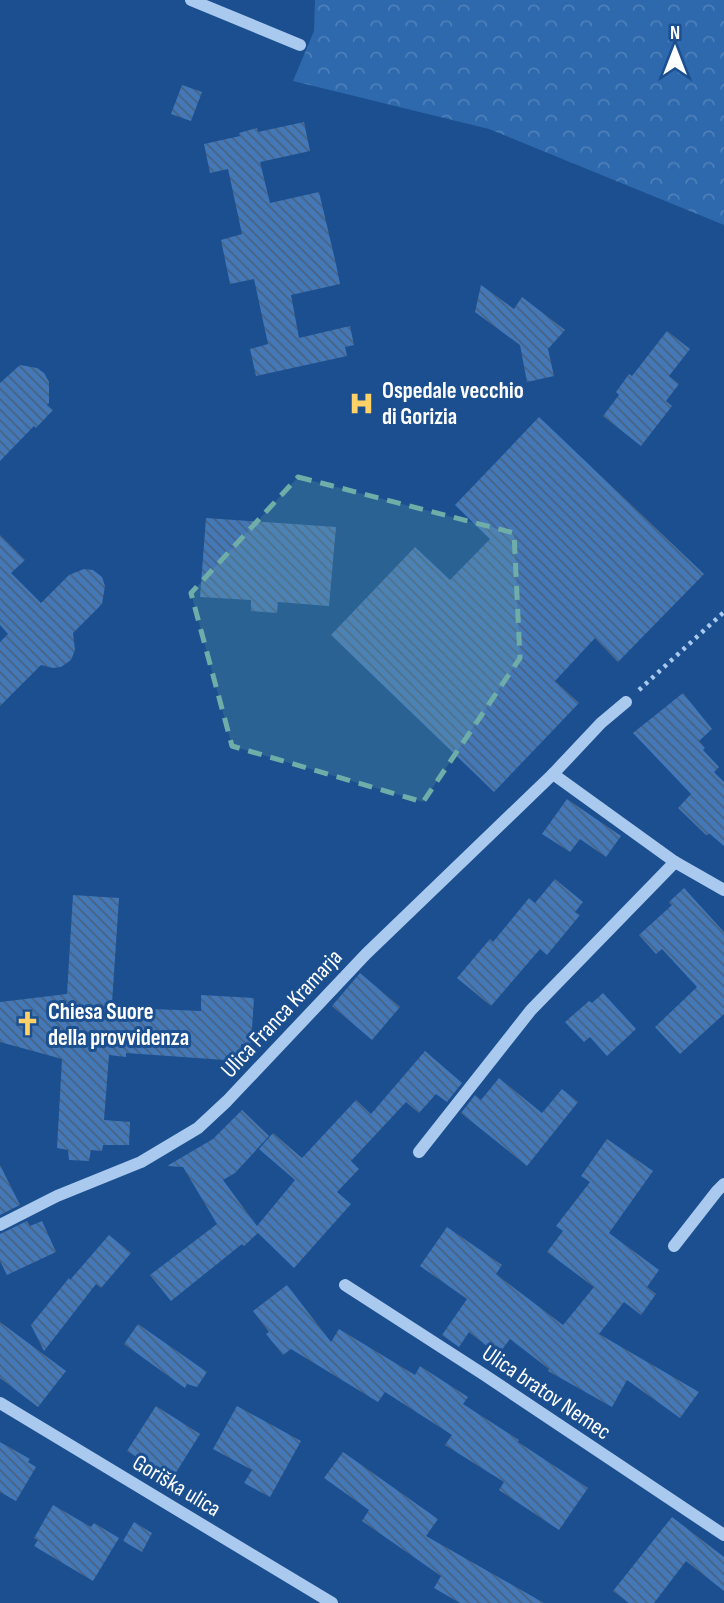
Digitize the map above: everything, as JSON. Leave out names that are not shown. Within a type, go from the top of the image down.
[{"type":"street","points":[[191,0],[300,45]]},
{"type":"street","name":"Ulica Franca Kramarja","points":[[0,1225],[57,1196],[141,1162],[198,1128],[227,1101],[366,954],[625,702]]},
{"type":"street","points":[[553,774],[675,862],[724,890]]},
{"type":"street","points":[[419,1152],[531,1010],[675,862]]},
{"type":"street","points":[[674,1246],[724,1184]]},
{"type":"street","name":"Ulica bratov Nemec","points":[[345,1285],[724,1535]]},
{"type":"street","name":"Goriška ulica","points":[[0,1403],[332,1603]]},
{"type":"path","points":[[625,702],[724,611]]},
{"type":"highlighted area","points":[[298,477],[514,533],[520,658],[423,802],[232,746],[191,593]]},
{"type":"green space","points":[[315,0],[724,0],[724,225],[489,129],[293,81],[314,31]]},
{"type":"building","points":[[182,85],[202,92],[191,121],[171,114]]},
{"type":"building","points":[[304,122],[310,151],[260,162],[270,203],[319,192],[336,264],[340,284],[291,295],[299,338],[350,326],[354,345],[345,347],[347,356],[256,376],[250,349],[268,344],[254,279],[230,284],[221,240],[242,234],[228,169],[210,173],[204,144],[240,136],[239,133],[257,128],[258,132]]},
{"type":"building","points":[[481,285],[514,309],[522,297],[565,330],[548,349],[554,376],[527,382],[520,345],[475,312]]},
{"type":"building","points":[[667,331],[690,349],[669,376],[679,384],[666,401],[672,406],[641,446],[603,416],[619,395],[616,392],[629,374],[632,376]]},
{"type":"building","points":[[20,365],[37,368],[44,373],[49,382],[47,405],[53,410],[0,461],[0,383]]},
{"type":"building","points":[[539,417],[704,574],[618,662],[595,638],[555,681],[579,703],[494,792],[331,635],[415,547],[450,580],[490,539],[455,505]]},
{"type":"building","points":[[206,518],[336,527],[329,606],[278,602],[277,613],[251,611],[251,600],[200,597]]},
{"type":"building","points":[[0,535],[25,560],[11,573],[41,603],[69,575],[84,569],[93,570],[102,577],[105,586],[102,604],[73,633],[75,650],[71,660],[61,667],[41,665],[0,706],[0,642],[8,634],[0,625]]},
{"type":"building","points":[[683,693],[712,729],[699,741],[705,748],[703,750],[719,767],[714,772],[724,782],[724,846],[710,834],[706,835],[678,808],[691,794],[633,733]]},
{"type":"building","points":[[567,799],[621,836],[606,857],[580,839],[570,852],[542,834]]},
{"type":"building","points":[[555,879],[583,902],[575,912],[580,915],[547,955],[540,949],[491,1006],[457,978],[490,939],[493,942],[529,898],[535,903]]},
{"type":"building","points":[[684,888],[724,932],[724,1014],[680,1054],[655,1027],[697,987],[662,949],[656,954],[639,935],[672,905],[669,902]]},
{"type":"building","points":[[73,895],[119,898],[112,1003],[129,1005],[129,1008],[201,1011],[201,995],[254,998],[251,1044],[241,1044],[239,1061],[126,1053],[126,1057],[109,1055],[104,1120],[130,1122],[129,1145],[103,1145],[102,1151],[91,1150],[89,1161],[69,1160],[68,1150],[57,1148],[62,1059],[0,1042],[0,1002],[67,994]]},
{"type":"building","points":[[360,973],[400,1007],[372,1040],[332,1006]]},
{"type":"building","points":[[603,993],[636,1029],[607,1056],[590,1037],[584,1042],[565,1022],[589,1001],[592,1003]]},
{"type":"building","points":[[425,1051],[462,1083],[447,1102],[436,1094],[419,1113],[406,1102],[351,1161],[359,1169],[337,1192],[351,1204],[294,1268],[258,1233],[171,1301],[150,1275],[217,1224],[183,1167],[167,1166],[213,1139],[242,1110],[269,1136],[235,1173],[223,1180],[257,1226],[295,1180],[259,1149],[273,1133],[302,1158],[356,1100],[371,1114]]},
{"type":"building","points":[[499,1078],[542,1113],[562,1089],[578,1102],[527,1166],[461,1113],[475,1095],[481,1100]]},
{"type":"building","points":[[607,1139],[653,1171],[609,1233],[659,1270],[647,1287],[656,1294],[641,1315],[624,1302],[599,1334],[699,1392],[680,1418],[627,1380],[612,1407],[548,1371],[549,1369],[510,1339],[498,1355],[469,1332],[459,1347],[442,1335],[467,1299],[420,1266],[447,1227],[502,1265],[496,1274],[563,1325],[594,1287],[547,1252],[563,1231],[556,1226],[590,1182],[581,1176]]},
{"type":"building","points":[[0,1165],[20,1205],[0,1215]]},
{"type":"building","points":[[27,1221],[30,1226],[42,1221],[56,1252],[7,1275],[0,1261],[0,1234]]},
{"type":"building","points":[[109,1235],[131,1253],[101,1288],[96,1284],[44,1351],[31,1325]]},
{"type":"building","points":[[287,1285],[331,1342],[339,1329],[415,1375],[420,1366],[468,1397],[463,1404],[588,1488],[559,1530],[499,1490],[504,1482],[445,1445],[452,1435],[385,1392],[378,1402],[291,1349],[283,1355],[266,1334],[269,1332],[253,1311]]},
{"type":"building","points":[[0,1322],[66,1371],[38,1407],[0,1378]]},
{"type":"building","points":[[138,1324],[207,1372],[197,1387],[187,1384],[185,1388],[124,1344]]},
{"type":"building","points":[[156,1406],[200,1434],[172,1479],[127,1451]]},
{"type":"building","points":[[237,1406],[301,1441],[270,1497],[244,1483],[252,1470],[213,1449]]},
{"type":"building","points":[[0,1442],[30,1459],[28,1462],[36,1467],[16,1501],[0,1492]]},
{"type":"building","points":[[343,1452],[438,1519],[426,1536],[544,1603],[460,1603],[434,1588],[441,1576],[362,1521],[369,1510],[324,1478]]},
{"type":"building","points":[[53,1505],[91,1527],[94,1523],[119,1538],[93,1581],[34,1546],[38,1540],[34,1538]]},
{"type":"building","points":[[672,1517],[724,1557],[724,1591],[686,1561],[654,1603],[629,1603],[613,1591]]},
{"type":"building","points":[[134,1522],[152,1533],[142,1552],[123,1541]]},
{"type":"place","name":"Ospedale vecchio di Gorizia","points":[[362,403]]},
{"type":"place","name":"Chiesa Suore della provvidenza","points":[[28,1024]]}]
